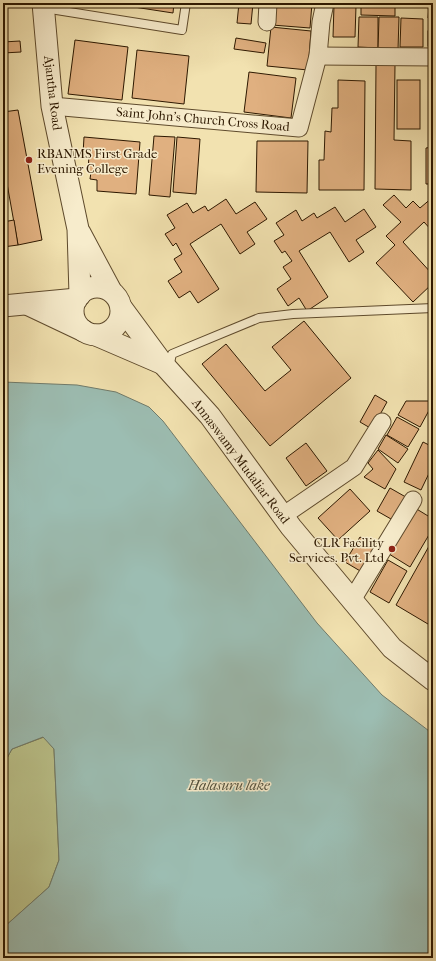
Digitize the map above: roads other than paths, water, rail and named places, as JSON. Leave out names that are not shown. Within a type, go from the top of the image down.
[{"type":"street","points":[[267,22],[268,3]]},
{"type":"street","name":"Saint John's Church Cross Road","points":[[52,106],[299,128],[318,56],[321,22],[325,3]]},
{"type":"street","name":"Ajantha Road","points":[[44,5],[52,106],[78,229]]},
{"type":"street","points":[[318,56],[433,57]]},
{"type":"street","points":[[3,306],[78,297],[91,288],[98,287],[116,299],[119,321],[115,326],[110,331],[90,333],[79,326],[75,320],[74,305],[78,297],[78,229]]},
{"type":"street","name":"Annaswamy Mudaliar Road","points":[[78,229],[116,299],[166,367],[210,416],[284,515],[291,527],[392,648],[433,680]]},
{"type":"street","points":[[26,304],[166,367]]},
{"type":"street","points":[[284,515],[294,510],[354,467],[382,422]]},
{"type":"street","points":[[352,600],[413,500]]},
{"type":"lane","points":[[44,5],[182,30],[186,3]]},
{"type":"lane","points":[[166,367],[172,354],[259,318],[293,314],[433,308]]},
{"type":"water","name":"Halasuru lake","points":[[3,382],[77,385],[116,392],[149,407],[163,421],[317,623],[382,695],[433,734],[433,958],[3,958],[3,928],[49,887],[59,860],[54,749],[43,737],[12,749],[3,765]]},
{"type":"place","name":"RBANMS First Grade Evening College","points":[[29,160]]},
{"type":"place","name":"CLR Facility Services. Pvt. Ltd","points":[[392,549]]}]
